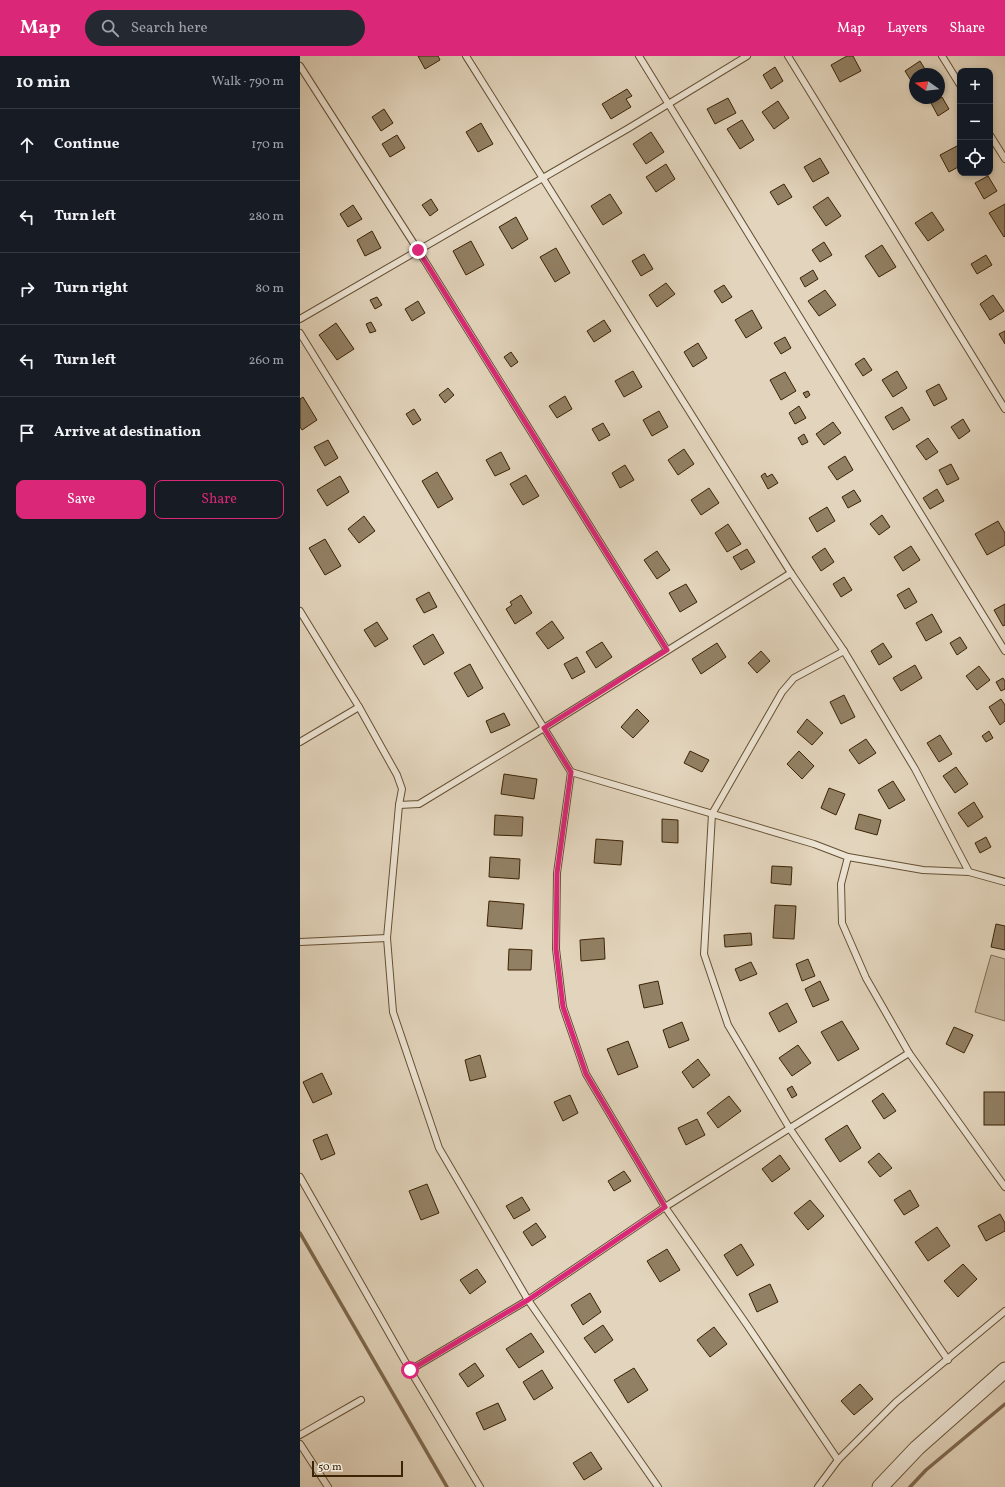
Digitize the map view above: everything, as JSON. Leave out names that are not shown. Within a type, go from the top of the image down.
[{"type":"street","points":[[880,1487],[917,1448],[1005,1370]]},
{"type":"lane","points":[[466,56],[791,573],[844,651],[915,769],[969,872]]},
{"type":"lane","points":[[640,56],[668,104],[1005,651]]},
{"type":"lane","points":[[300,319],[543,178],[747,56]]},
{"type":"lane","points":[[788,56],[1005,409]]},
{"type":"lane","points":[[942,56],[957,80]]},
{"type":"lane","points":[[300,66],[418,250],[667,650]]},
{"type":"lane","points":[[993,140],[1005,159]]},
{"type":"lane","points":[[300,333],[571,772],[557,873],[556,949],[563,1007],[586,1074],[665,1207],[838,1460]]},
{"type":"lane","points":[[399,805],[419,804],[544,728],[791,573]]},
{"type":"lane","points":[[300,611],[360,707],[397,776],[402,789],[399,805],[387,938],[393,1012],[439,1148],[528,1300],[658,1487]]},
{"type":"lane","points":[[844,651],[794,678],[782,692],[712,814],[704,954],[728,1026],[790,1129],[948,1360]]},
{"type":"lane","points":[[300,742],[360,707]]},
{"type":"lane","points":[[571,772],[814,844],[848,857],[923,870],[969,872],[1005,882]]},
{"type":"lane","points":[[848,857],[841,884],[842,923],[866,978],[909,1053],[1005,1187]]},
{"type":"lane","points":[[300,942],[387,938]]},
{"type":"lane","points":[[410,1370],[528,1300],[665,1207],[909,1053]]},
{"type":"lane","points":[[300,1177],[410,1370],[480,1487]]},
{"type":"lane","points":[[818,1487],[838,1460],[896,1402],[1005,1311]]},
{"type":"lane","points":[[300,1435],[361,1400]]},
{"type":"lane","points":[[300,1444],[328,1487]]},
{"type":"shaded area","points":[[991,955],[1005,959],[1005,1021],[975,1012]]},
{"type":"building","points":[[418,56],[438,56],[440,60],[425,69]]},
{"type":"building","points":[[847,56],[853,56],[861,71],[840,82],[831,65]]},
{"type":"building","points":[[920,61],[924,68],[910,68]]},
{"type":"building","points":[[775,67],[783,81],[771,89],[763,75]]},
{"type":"building","points":[[909,68],[909,77],[905,71]]},
{"type":"building","points":[[627,89],[632,96],[626,99],[631,107],[611,119],[602,104]]},
{"type":"building","points":[[728,98],[736,113],[715,124],[707,109]]},
{"type":"building","points":[[778,101],[789,118],[774,129],[762,112]]},
{"type":"building","points":[[945,102],[949,109],[938,116],[932,104],[945,104]]},
{"type":"building","points":[[384,109],[393,123],[381,131],[372,117]]},
{"type":"building","points":[[742,120],[754,140],[740,149],[727,129]]},
{"type":"building","points":[[481,123],[493,144],[478,152],[466,132]]},
{"type":"building","points":[[651,132],[664,152],[646,164],[633,144]]},
{"type":"building","points":[[397,135],[405,148],[390,157],[382,144]]},
{"type":"building","points":[[957,146],[957,168],[949,172],[940,155]]},
{"type":"building","points":[[820,158],[829,173],[813,182],[804,167]]},
{"type":"building","points":[[666,164],[675,179],[656,192],[646,177]]},
{"type":"building","points":[[988,176],[997,191],[984,199],[975,183]]},
{"type":"building","points":[[784,184],[792,197],[778,205],[770,192]]},
{"type":"building","points":[[610,194],[622,213],[603,225],[591,206]]},
{"type":"building","points":[[828,197],[841,216],[826,226],[813,207]]},
{"type":"building","points":[[431,199],[438,210],[430,216],[422,205]]},
{"type":"building","points":[[1005,204],[1005,236],[1004,237],[989,213]]},
{"type":"building","points":[[353,205],[362,219],[348,227],[340,214]]},
{"type":"building","points":[[932,212],[944,230],[928,241],[915,223]]},
{"type":"building","points":[[516,217],[528,239],[512,249],[499,227]]},
{"type":"building","points":[[372,231],[381,248],[365,256],[357,240]]},
{"type":"building","points":[[471,241],[484,265],[466,275],[453,251]]},
{"type":"building","points":[[824,242],[832,255],[820,262],[812,250]]},
{"type":"building","points":[[882,245],[896,267],[879,277],[865,256]]},
{"type":"building","points":[[556,248],[570,273],[555,282],[540,257]]},
{"type":"building","points":[[644,254],[653,269],[641,276],[632,261]]},
{"type":"building","points":[[986,255],[992,265],[977,274],[971,264]]},
{"type":"building","points":[[813,270],[818,279],[805,287],[800,278]]},
{"type":"building","points":[[666,283],[675,294],[657,307],[649,295]]},
{"type":"building","points":[[724,285],[732,297],[722,303],[714,291]]},
{"type":"building","points":[[825,290],[836,305],[819,316],[808,301]]},
{"type":"building","points":[[993,295],[1004,311],[990,320],[980,304]]},
{"type":"building","points":[[377,297],[382,305],[375,309],[370,300]]},
{"type":"building","points":[[418,301],[425,313],[412,321],[405,309]]},
{"type":"building","points":[[752,310],[762,328],[746,338],[735,320]]},
{"type":"building","points":[[604,320],[611,331],[594,342],[587,331]]},
{"type":"building","points":[[371,322],[376,331],[370,333],[366,324]]},
{"type":"building","points":[[336,323],[354,349],[337,360],[319,335]]},
{"type":"building","points":[[1005,331],[1005,344],[999,334]]},
{"type":"building","points":[[785,337],[791,348],[781,354],[774,343]]},
{"type":"building","points":[[698,343],[707,358],[693,367],[684,352]]},
{"type":"building","points":[[511,352],[518,362],[511,367],[504,357]]},
{"type":"building","points":[[864,358],[872,370],[863,376],[855,364]]},
{"type":"building","points":[[633,371],[642,387],[624,397],[615,381]]},
{"type":"building","points":[[897,371],[907,388],[893,397],[882,380]]},
{"type":"building","points":[[785,372],[796,391],[781,400],[770,380]]},
{"type":"building","points":[[939,384],[947,399],[934,406],[926,391]]},
{"type":"building","points":[[448,388],[454,395],[445,403],[439,395]]},
{"type":"building","points":[[808,391],[810,395],[806,398],[803,393]]},
{"type":"building","points":[[565,396],[572,409],[557,418],[549,406]]},
{"type":"building","points":[[303,397],[317,420],[302,430],[300,427],[300,399]]},
{"type":"building","points":[[799,406],[806,418],[795,424],[789,413]]},
{"type":"building","points":[[902,407],[910,420],[893,430],[885,417]]},
{"type":"building","points":[[414,409],[421,420],[413,425],[406,414]]},
{"type":"building","points":[[659,411],[668,427],[652,436],[643,420]]},
{"type":"building","points":[[963,419],[970,431],[959,439],[951,427]]},
{"type":"building","points":[[833,422],[841,433],[824,445],[816,434]]},
{"type":"building","points":[[603,423],[610,435],[599,441],[592,429]]},
{"type":"building","points":[[804,434],[808,442],[802,445],[798,438]]},
{"type":"building","points":[[928,438],[938,452],[926,460],[916,446]]},
{"type":"building","points":[[328,440],[338,458],[325,466],[314,447]]},
{"type":"building","points":[[684,449],[694,464],[678,475],[668,460]]},
{"type":"building","points":[[501,452],[510,469],[495,476],[486,460]]},
{"type":"building","points":[[845,456],[853,470],[837,480],[828,467]]},
{"type":"building","points":[[951,464],[959,479],[947,485],[939,470]]},
{"type":"building","points":[[625,465],[634,480],[620,488],[612,473]]},
{"type":"building","points":[[437,472],[453,499],[438,508],[422,481]]},
{"type":"building","points":[[765,473],[767,477],[772,474],[778,483],[768,489],[761,476]]},
{"type":"building","points":[[526,475],[539,496],[523,505],[510,484]]},
{"type":"building","points":[[340,476],[349,492],[327,506],[317,490]]},
{"type":"building","points":[[709,488],[719,503],[701,515],[691,500]]},
{"type":"building","points":[[937,489],[944,501],[930,509],[923,498]]},
{"type":"building","points":[[854,490],[861,501],[848,508],[842,497]]},
{"type":"building","points":[[827,507],[835,521],[817,532],[809,518]]},
{"type":"building","points":[[882,515],[890,527],[879,535],[870,524]]},
{"type":"building","points":[[364,516],[375,531],[359,543],[348,529]]},
{"type":"building","points":[[998,521],[1005,533],[1005,545],[987,555],[975,534]]},
{"type":"building","points":[[728,524],[741,544],[727,552],[715,533]]},
{"type":"building","points":[[325,539],[341,566],[325,575],[309,548]]},
{"type":"building","points":[[911,546],[920,560],[903,571],[894,557]]},
{"type":"building","points":[[825,548],[834,562],[821,571],[812,557]]},
{"type":"building","points":[[747,549],[755,562],[741,570],[733,557]]},
{"type":"building","points":[[657,551],[670,570],[657,579],[644,560]]},
{"type":"building","points":[[844,577],[852,590],[841,597],[833,584]]},
{"type":"building","points":[[686,584],[697,602],[680,612],[669,593]]},
{"type":"building","points":[[909,588],[917,602],[905,609],[897,595]]},
{"type":"building","points":[[429,592],[437,607],[424,613],[416,599]]},
{"type":"building","points":[[521,595],[532,613],[515,624],[506,609],[512,605],[510,602]]},
{"type":"building","points":[[1005,604],[1005,625],[1003,626],[994,610]]},
{"type":"building","points":[[932,614],[942,632],[926,641],[916,623]]},
{"type":"building","points":[[552,621],[564,638],[548,649],[536,633]]},
{"type":"building","points":[[377,622],[388,639],[375,647],[364,630]]},
{"type":"building","points":[[433,634],[444,653],[424,665],[413,646]]},
{"type":"building","points":[[960,637],[967,648],[957,655],[950,643]]},
{"type":"building","points":[[602,642],[612,657],[596,668],[586,652]]},
{"type":"building","points":[[717,643],[726,657],[701,674],[692,659]]},
{"type":"building","points":[[883,643],[892,657],[879,665],[871,651]]},
{"type":"building","points":[[761,651],[770,661],[757,673],[748,663]]},
{"type":"building","points":[[577,657],[585,672],[572,679],[564,664]]},
{"type":"building","points":[[470,664],[483,688],[468,697],[454,673]]},
{"type":"building","points":[[915,665],[922,678],[901,691],[893,678]]},
{"type":"building","points":[[979,666],[990,680],[977,690],[966,676]]},
{"type":"building","points":[[1003,678],[1005,681],[1005,689],[1001,691],[996,682]]},
{"type":"building","points":[[844,695],[855,717],[841,724],[830,702]]},
{"type":"building","points":[[1001,699],[1005,705],[1005,721],[1000,725],[989,707]]},
{"type":"building","points":[[637,709],[649,721],[633,738],[621,727]]},
{"type":"building","points":[[504,713],[510,725],[491,733],[486,721]]},
{"type":"building","points":[[807,719],[823,733],[812,745],[797,732]]},
{"type":"building","points":[[989,731],[993,738],[986,742],[982,736]]},
{"type":"building","points":[[940,735],[952,754],[939,762],[927,743]]},
{"type":"building","points":[[866,739],[876,753],[859,764],[849,750]]},
{"type":"building","points":[[690,751],[709,760],[702,772],[684,763]]},
{"type":"building","points":[[799,751],[814,766],[802,779],[787,764]]},
{"type":"building","points":[[956,767],[968,784],[955,793],[943,776]]},
{"type":"building","points":[[504,774],[537,779],[534,799],[501,794]]},
{"type":"building","points":[[893,781],[905,800],[889,809],[878,790]]},
{"type":"building","points":[[829,788],[845,794],[836,815],[821,808]]},
{"type":"building","points":[[974,802],[983,817],[968,827],[958,813]]},
{"type":"building","points":[[859,814],[881,820],[877,835],[855,829]]},
{"type":"building","points":[[495,815],[523,817],[522,836],[494,835]]},
{"type":"building","points":[[662,819],[678,820],[678,843],[662,842]]},
{"type":"building","points":[[986,837],[991,847],[980,853],[975,843]]},
{"type":"building","points":[[596,839],[623,841],[621,865],[594,863]]},
{"type":"building","points":[[490,857],[520,859],[519,879],[489,877]]},
{"type":"building","points":[[772,866],[792,867],[791,885],[771,883]]},
{"type":"building","points":[[489,901],[524,904],[522,929],[487,926]]},
{"type":"building","points":[[775,905],[796,906],[794,939],[773,938]]},
{"type":"building","points":[[996,924],[1005,926],[1005,950],[991,947]]},
{"type":"building","points":[[751,933],[752,945],[725,947],[724,935]]},
{"type":"building","points":[[604,938],[605,959],[581,961],[580,940]]},
{"type":"building","points":[[509,949],[532,950],[531,970],[508,970]]},
{"type":"building","points":[[808,959],[815,976],[802,981],[796,964]]},
{"type":"building","points":[[751,962],[757,974],[740,981],[735,969]]},
{"type":"building","points":[[658,981],[663,1004],[644,1008],[639,985]]},
{"type":"building","points":[[820,981],[829,1000],[813,1007],[805,989]]},
{"type":"building","points":[[787,1003],[797,1022],[779,1032],[769,1013]]},
{"type":"building","points":[[842,1021],[859,1049],[838,1061],[821,1032]]},
{"type":"building","points":[[682,1022],[689,1040],[669,1048],[663,1030]]},
{"type":"building","points":[[954,1027],[973,1035],[964,1053],[946,1044]]},
{"type":"building","points":[[628,1041],[638,1067],[618,1075],[607,1049]]},
{"type":"building","points":[[798,1045],[811,1063],[792,1076],[779,1058]]},
{"type":"building","points":[[480,1055],[486,1077],[470,1081],[465,1060]]},
{"type":"building","points":[[698,1059],[710,1075],[693,1088],[682,1072]]},
{"type":"building","points":[[322,1073],[332,1094],[313,1103],[303,1082]]},
{"type":"building","points":[[792,1086],[797,1095],[792,1098],[787,1089]]},
{"type":"building","points":[[984,1092],[1005,1092],[1005,1125],[984,1125]]},
{"type":"building","points":[[883,1093],[896,1111],[884,1119],[872,1101]]},
{"type":"building","points":[[570,1095],[578,1113],[563,1121],[554,1102]]},
{"type":"building","points":[[729,1096],[741,1111],[718,1128],[707,1113]]},
{"type":"building","points":[[697,1119],[705,1135],[686,1145],[678,1128]]},
{"type":"building","points":[[847,1125],[861,1148],[840,1162],[825,1139]]},
{"type":"building","points":[[327,1134],[335,1154],[321,1160],[313,1140]]},
{"type":"building","points":[[879,1153],[892,1168],[880,1177],[868,1162]]},
{"type":"building","points":[[780,1155],[790,1169],[772,1182],[762,1169]]},
{"type":"building","points":[[624,1171],[631,1181],[614,1191],[608,1181]]},
{"type":"building","points":[[427,1184],[439,1213],[421,1220],[409,1191]]},
{"type":"building","points":[[910,1190],[919,1206],[904,1215],[894,1200]]},
{"type":"building","points":[[522,1197],[530,1210],[514,1219],[506,1206]]},
{"type":"building","points":[[810,1200],[824,1216],[808,1230],[794,1213]]},
{"type":"building","points":[[1000,1214],[1005,1223],[1005,1231],[986,1241],[978,1226]]},
{"type":"building","points":[[536,1223],[546,1237],[532,1246],[523,1232]]},
{"type":"building","points":[[937,1227],[950,1246],[928,1261],[915,1242]]},
{"type":"building","points":[[741,1244],[754,1265],[737,1276],[724,1255]]},
{"type":"building","points":[[667,1249],[680,1270],[660,1282],[647,1261]]},
{"type":"building","points":[[963,1264],[977,1279],[958,1297],[944,1281]]},
{"type":"building","points":[[477,1269],[486,1282],[470,1294],[460,1280]]},
{"type":"building","points":[[770,1284],[778,1302],[757,1312],[749,1294]]},
{"type":"building","points":[[590,1293],[601,1312],[583,1325],[571,1305]]},
{"type":"building","points":[[603,1325],[613,1340],[595,1353],[584,1338]]},
{"type":"building","points":[[714,1327],[727,1344],[710,1357],[697,1340]]},
{"type":"building","points":[[531,1333],[544,1352],[519,1368],[506,1349]]},
{"type":"building","points":[[475,1363],[484,1376],[468,1387],[459,1374]]},
{"type":"building","points":[[634,1368],[648,1390],[628,1403],[614,1380]]},
{"type":"building","points":[[542,1370],[553,1388],[534,1400],[523,1382]]},
{"type":"building","points":[[860,1384],[873,1399],[854,1415],[841,1401]]},
{"type":"building","points":[[498,1403],[506,1420],[484,1430],[476,1413]]},
{"type":"building","points":[[591,1452],[602,1469],[584,1480],[573,1463]]},
{"type":"waterway","points":[[300,1233],[447,1487]]},
{"type":"waterway","points":[[910,1487],[926,1470],[1005,1404]]},
{"type":"route","points":[[410,1370],[528,1300],[665,1207],[586,1074],[563,1007],[556,949],[557,873],[571,772],[544,728],[667,650],[418,250]]}]
